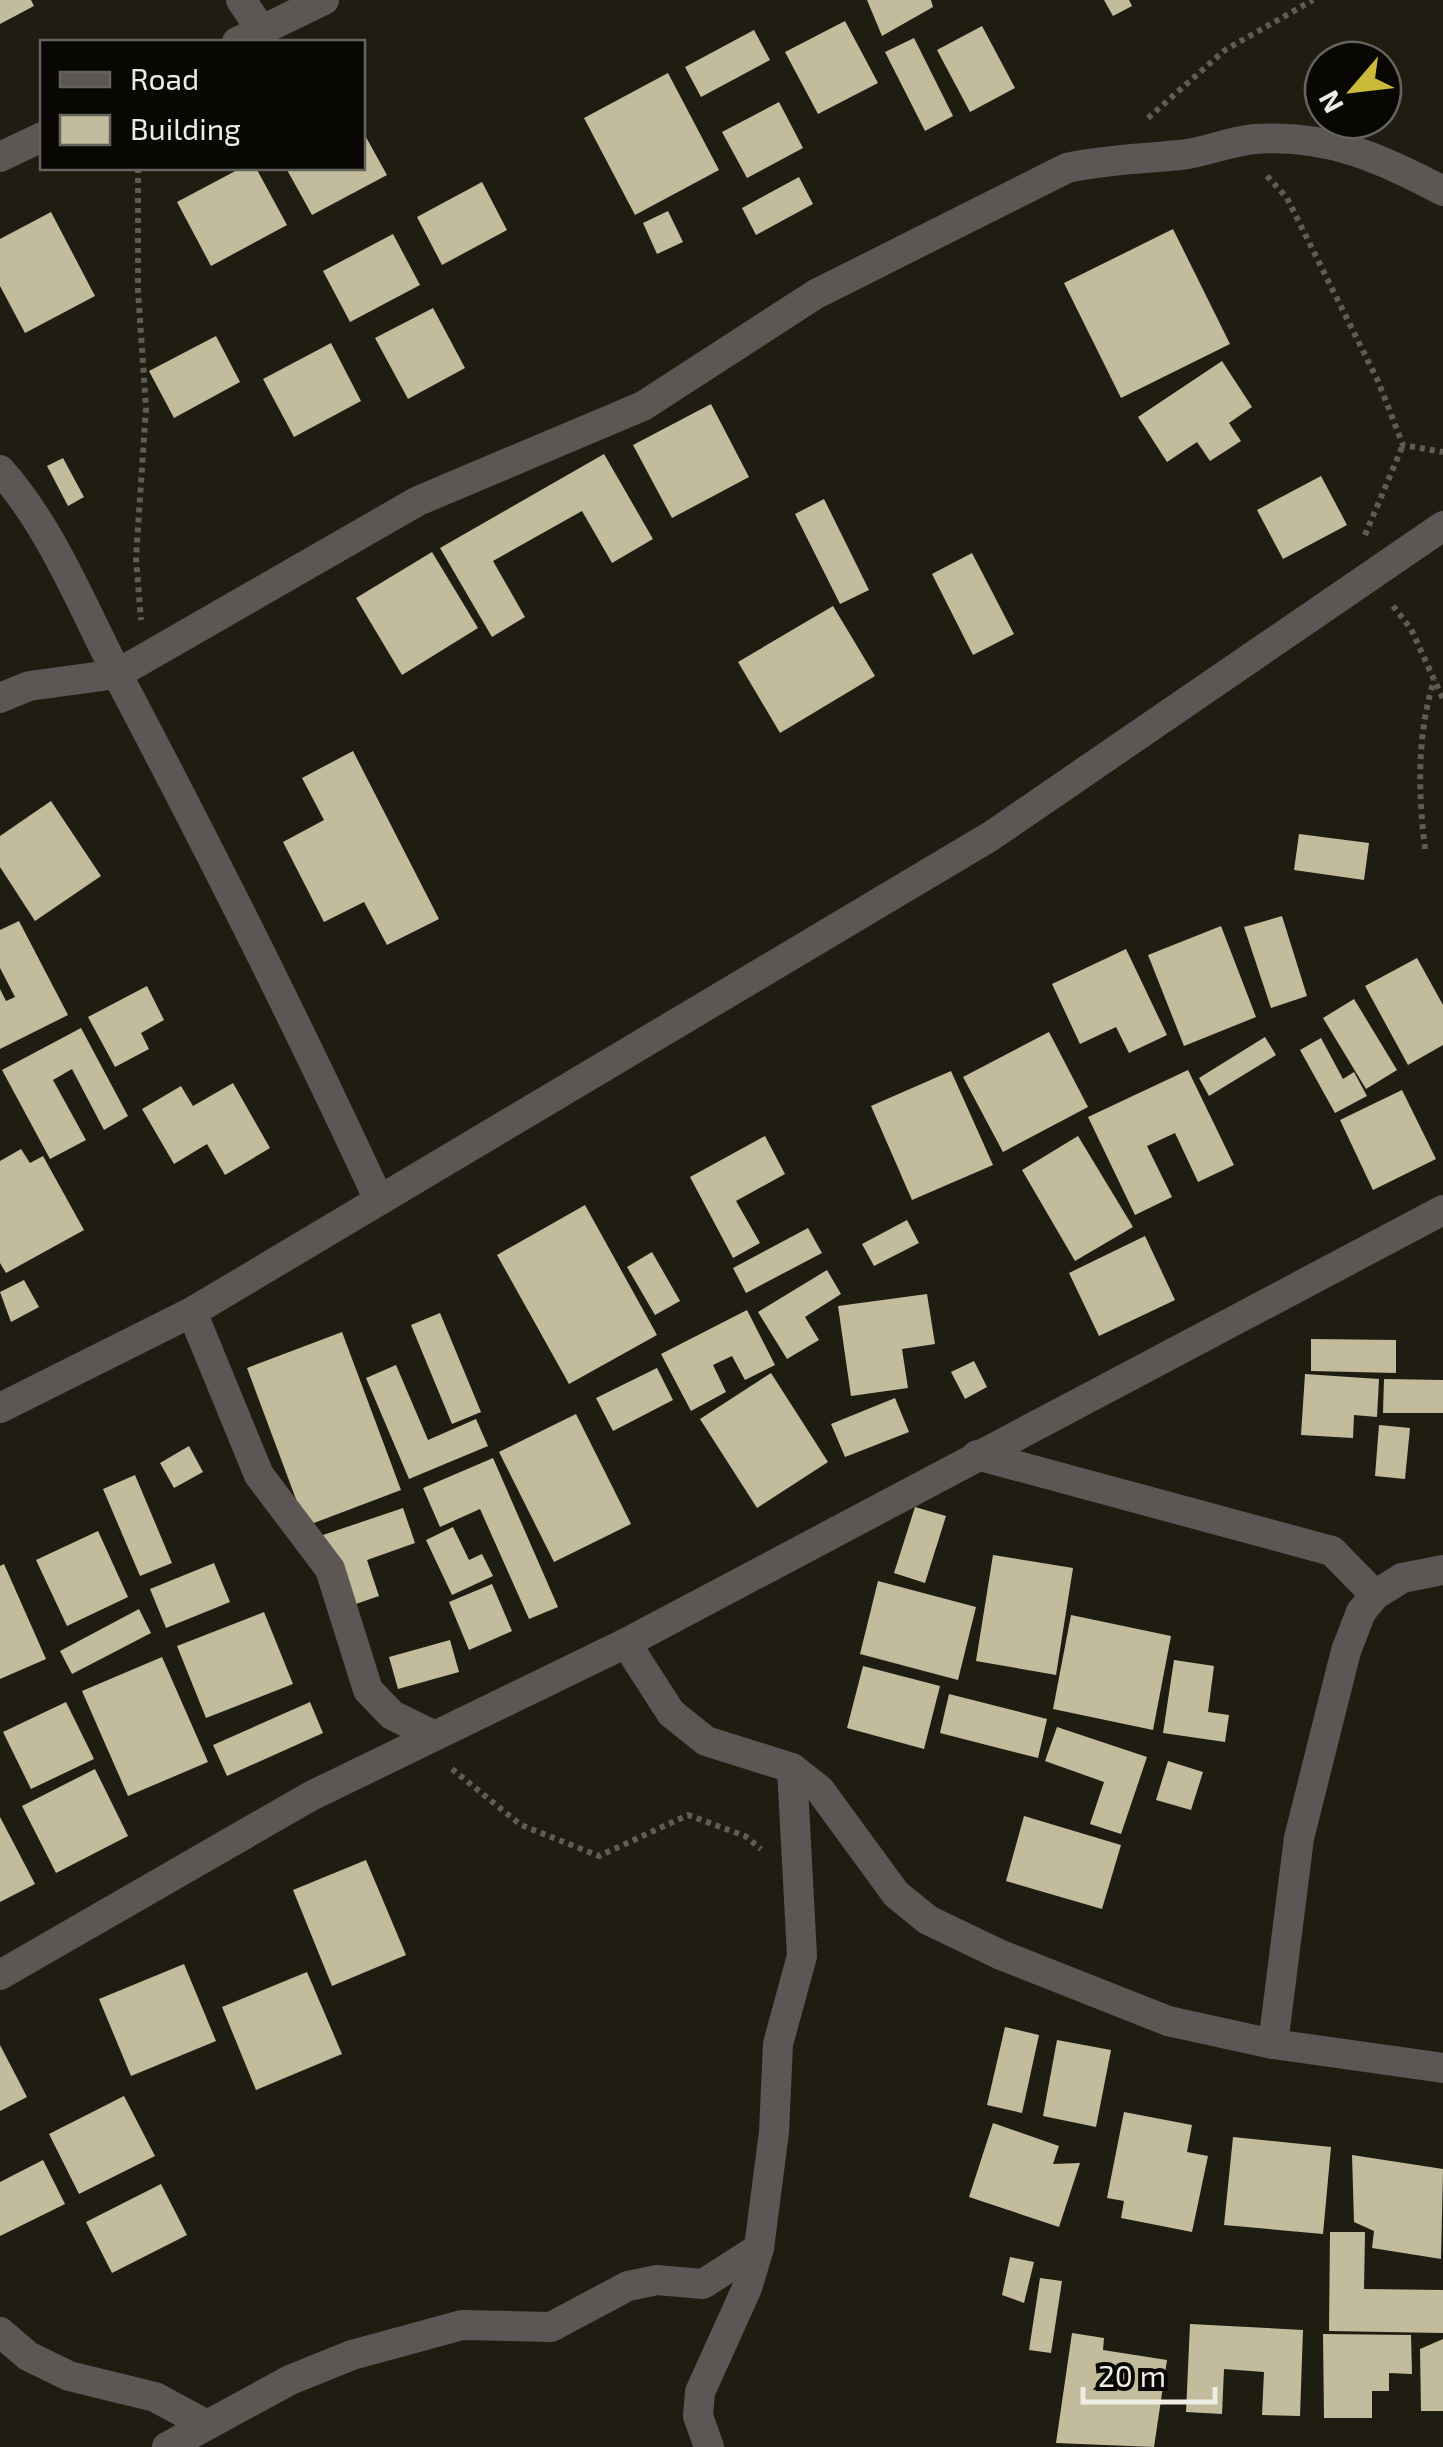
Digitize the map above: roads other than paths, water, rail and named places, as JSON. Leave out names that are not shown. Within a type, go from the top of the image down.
[{"type":"street","points":[[241,0],[250,36],[324,0]]},
{"type":"street","points":[[0,158],[40,138]]},
{"type":"street","points":[[0,698],[29,686],[116,674],[418,501],[644,406],[816,294],[1066,168],[1110,159],[1189,154],[1236,142],[1300,138],[1342,144],[1443,191]]},
{"type":"street","points":[[0,470],[36,522],[116,674],[302,1034],[378,1198]]},
{"type":"street","points":[[0,1408],[192,1312],[991,836],[1443,526]]},
{"type":"street","points":[[0,1975],[188,1862],[433,1735],[626,1643],[1443,1210]]},
{"type":"street","points":[[192,1312],[259,1475],[330,1569],[368,1690],[392,1715],[433,1735]]},
{"type":"street","points":[[978,1454],[1332,1551],[1375,1595]]},
{"type":"street","points":[[1273,2044],[1299,1838],[1346,1651],[1361,1612],[1375,1595],[1402,1578],[1443,1570]]},
{"type":"street","points":[[626,1643],[671,1713],[706,1741],[792,1768],[820,1790],[896,1894],[928,1920],[1001,1955],[1168,2021],[1273,2044],[1443,2068]]},
{"type":"street","points":[[708,2447],[698,2416],[700,2392],[748,2288],[759,2248],[774,2132],[778,2044],[802,1956],[792,1768]]},
{"type":"street","points":[[167,2447],[290,2380],[420,2332],[462,2324],[551,2327],[628,2286],[657,2280],[704,2284],[759,2248]]},
{"type":"street","points":[[0,2332],[28,2356],[69,2376],[154,2398],[205,2424]]}]
